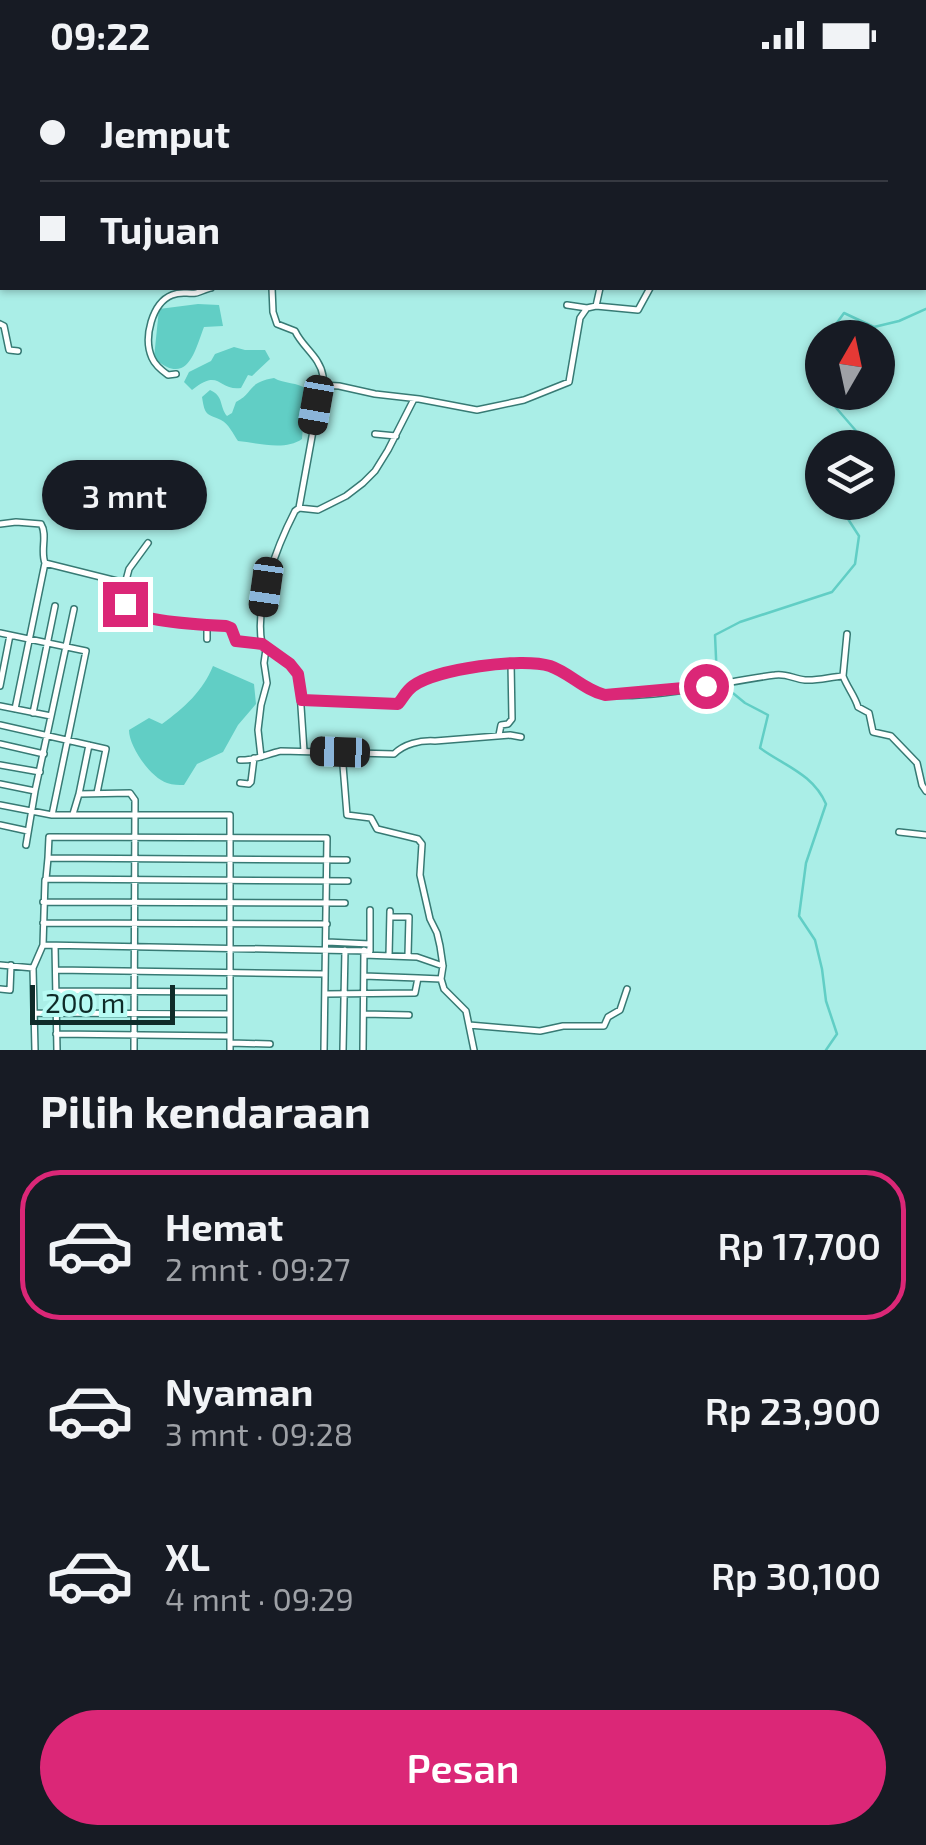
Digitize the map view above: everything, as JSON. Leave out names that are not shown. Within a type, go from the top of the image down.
[{"type":"street","points":[[176,374],[168,375],[153,360],[149,348],[153,317],[160,302],[169,296],[205,290]]},
{"type":"street","points":[[240,784],[251,782],[258,758],[261,705],[267,683],[260,637],[270,574],[299,508],[322,385],[318,361],[292,329],[276,324],[272,290]]},
{"type":"street","points":[[596,306],[600,290]]},
{"type":"street","points":[[567,305],[638,310],[649,290]]},
{"type":"street","points":[[322,385],[477,410],[524,400],[567,384],[580,318],[586,308]]},
{"type":"street","points":[[0,324],[4,326],[9,350],[18,351]]},
{"type":"street","points":[[299,508],[318,510],[364,483],[396,436],[414,399]]},
{"type":"street","points":[[374,434],[396,436]]},
{"type":"street","points":[[0,524],[41,524],[46,562],[125,584]]},
{"type":"street","points":[[148,543],[129,568],[126,609],[132,614],[228,626],[236,641],[264,647],[290,664],[297,672],[302,700],[304,751]]},
{"type":"street","points":[[15,709],[46,562]]},
{"type":"street","points":[[33,712],[55,606]]},
{"type":"street","points":[[26,845],[74,609]]},
{"type":"street","points":[[207,625],[207,639]]},
{"type":"street","points":[[0,632],[86,651],[52,815]]},
{"type":"street","points":[[847,634],[843,676],[848,690],[858,707],[870,713],[873,732],[891,736],[917,763],[926,791]]},
{"type":"street","points":[[0,686],[10,635]]},
{"type":"street","points":[[302,700],[398,704],[416,683],[485,665],[511,663],[550,666],[605,695],[706,686],[780,674],[807,680],[843,676]]},
{"type":"street","points":[[499,735],[501,724],[512,720],[511,663]]},
{"type":"street","points":[[0,706],[51,716]]},
{"type":"street","points":[[0,724],[106,749],[96,793]]},
{"type":"street","points":[[240,760],[304,751],[394,754],[425,740],[522,737]]},
{"type":"street","points":[[0,744],[44,754]]},
{"type":"street","points":[[73,814],[89,745]]},
{"type":"street","points":[[342,753],[347,814],[371,818],[378,829],[422,844],[420,875],[437,933],[443,966],[441,979],[444,989],[466,1011],[474,1050]]},
{"type":"street","points":[[0,764],[40,772]]},
{"type":"street","points":[[0,784],[35,791]]},
{"type":"street","points":[[79,794],[130,793],[134,800],[134,1050]]},
{"type":"street","points":[[0,804],[52,815],[230,815],[230,1043]]},
{"type":"street","points":[[0,825],[28,830]]},
{"type":"street","points":[[899,832],[926,835]]},
{"type":"street","points":[[35,1050],[33,968],[43,945],[50,837],[327,838],[324,1050]]},
{"type":"street","points":[[48,858],[347,860]]},
{"type":"street","points":[[46,880],[348,881]]},
{"type":"street","points":[[43,902],[346,903]]},
{"type":"street","points":[[364,953],[370,951],[370,910]]},
{"type":"street","points":[[389,956],[390,914],[409,917],[408,956]]},
{"type":"street","points":[[43,924],[327,924]]},
{"type":"street","points":[[43,945],[230,948],[370,944]]},
{"type":"street","points":[[327,945],[408,956],[443,966]]},
{"type":"street","points":[[56,946],[57,1050]]},
{"type":"street","points":[[343,1050],[344,950]]},
{"type":"street","points":[[363,1050],[364,953]]},
{"type":"street","points":[[0,965],[33,968]]},
{"type":"street","points":[[0,990],[10,990],[11,966]]},
{"type":"street","points":[[56,970],[325,974]]},
{"type":"street","points":[[364,976],[441,979]]},
{"type":"street","points":[[324,994],[415,993],[418,978]]},
{"type":"street","points":[[469,1025],[540,1031],[563,1026],[604,1026],[608,1017],[620,1010],[627,989]]},
{"type":"street","points":[[56,991],[229,992]]},
{"type":"street","points":[[34,1013],[229,1014]]},
{"type":"street","points":[[364,1014],[409,1015]]},
{"type":"street","points":[[56,1034],[270,1044]]},
{"type":"water","points":[[219,305],[223,326],[204,327],[188,362],[175,369],[166,366],[154,358],[159,309]]},
{"type":"water","points":[[234,347],[265,350],[270,359],[252,376],[248,375],[241,388],[208,380],[192,390],[184,382],[189,372],[211,361],[215,354]]},
{"type":"water","points":[[274,378],[306,389],[302,439],[295,443],[238,441],[226,424],[205,411],[202,397],[210,390],[217,395],[227,416],[255,385]]},
{"type":"water","points":[[213,666],[254,684],[256,704],[223,752],[197,764],[184,785],[167,783],[142,761],[129,730],[149,718],[162,724],[170,718],[198,691]]},
{"type":"waterway","points":[[895,322],[926,309]]},
{"type":"waterway","points":[[839,320],[844,313],[859,320]]},
{"type":"waterway","points":[[838,410],[855,430]]},
{"type":"waterway","points":[[826,1050],[837,1034],[826,1001],[815,940],[799,916],[806,863],[826,804],[806,778],[760,748],[768,715],[745,703],[717,680],[715,635],[740,622],[832,592],[855,564],[859,536],[849,520]]},
{"type":"route","points":[[125,604],[132,614],[226,626],[231,628],[236,641],[262,644],[297,672],[302,700],[398,704],[416,683],[504,663],[550,666],[605,695],[706,686]]}]
